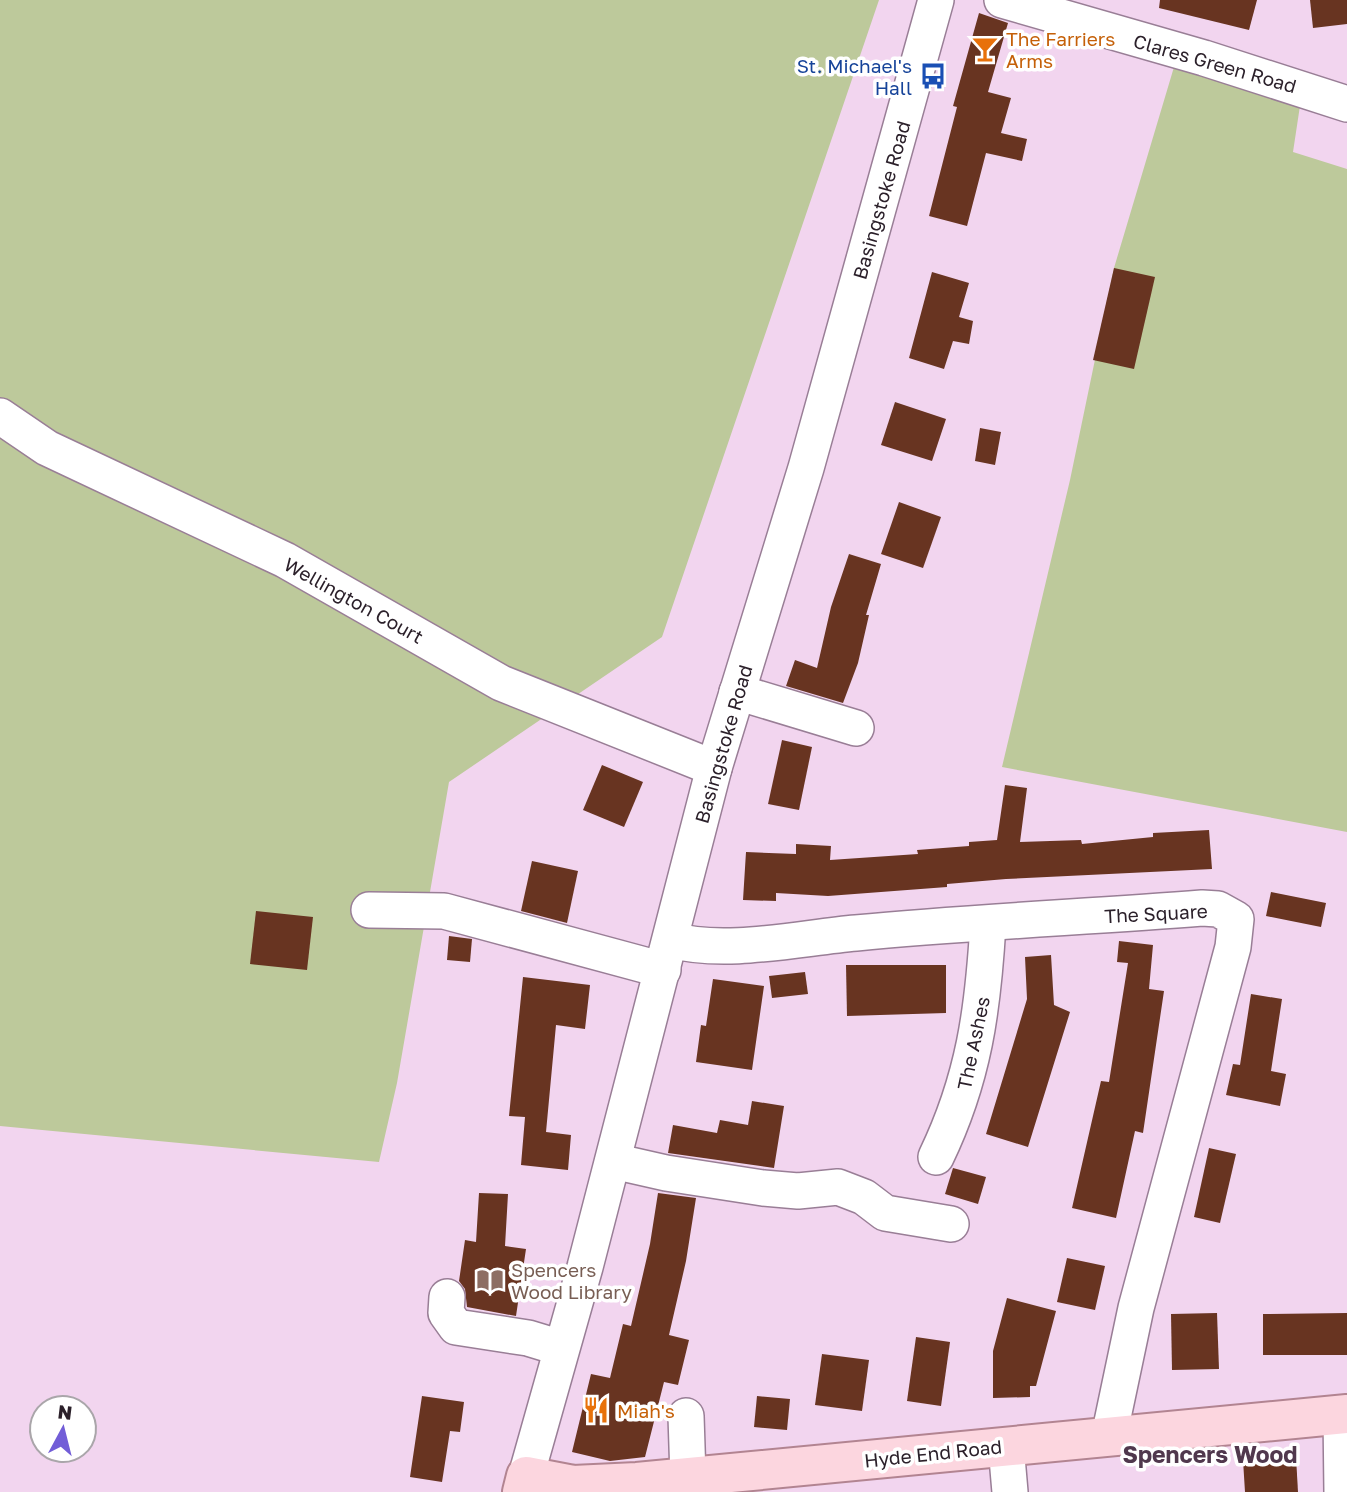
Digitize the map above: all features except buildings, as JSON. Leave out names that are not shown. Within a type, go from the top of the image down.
[{"type":"main road","name":"Hyde End Road","points":[[524,1484],[591,1485],[688,1477],[1344,1414]]},
{"type":"street","name":"Basingstoke Road","points":[[524,1484],[613,1161],[714,768],[806,468],[936,0]]},
{"type":"street","name":"Clares Green Road","points":[[1002,0],[1204,58],[1347,104]]},
{"type":"street","name":"Wellington Court","points":[[0,416],[47,448],[285,561],[501,683],[714,768]]},
{"type":"street","points":[[737,692],[856,728]]},
{"type":"street","name":"The Square","points":[[369,910],[444,911],[667,955],[689,945],[715,946],[1202,908],[1218,909],[1236,919],[1233,947],[1136,1308],[1112,1422],[1113,1435]]},
{"type":"street","name":"The Ashes","points":[[936,1157],[958,1110],[984,1004],[988,924]]},
{"type":"street","points":[[613,1161],[666,1173],[763,1188],[798,1191],[838,1187],[864,1197],[885,1213],[951,1224]]},
{"type":"street","points":[[447,1297],[446,1313],[456,1326],[528,1338],[561,1348]]},
{"type":"street","name":"Hyde End Road","points":[[1342,1492],[1344,1414]]},
{"type":"street","points":[[686,1416],[688,1477]]},
{"type":"street","points":[[1006,1446],[1010,1492]]},
{"type":"green space","points":[[0,0],[879,0],[662,637],[449,782],[397,1083],[379,1162],[0,1126]]},
{"type":"green space","points":[[1174,67],[1301,99],[1293,152],[1347,169],[1347,832],[1002,767],[1070,480],[1114,268]]},
{"type":"place","name":"The Farriers Arms","points":[[985,49]]},
{"type":"place","name":"St. Michael's Hall","points":[[933,76]]},
{"type":"place","name":"Spencers Wood Library","points":[[490,1280]]},
{"type":"place","name":"Miah's","points":[[596,1410]]},
{"type":"district","name":"Spencers Wood","points":[[1210,1454]]}]
